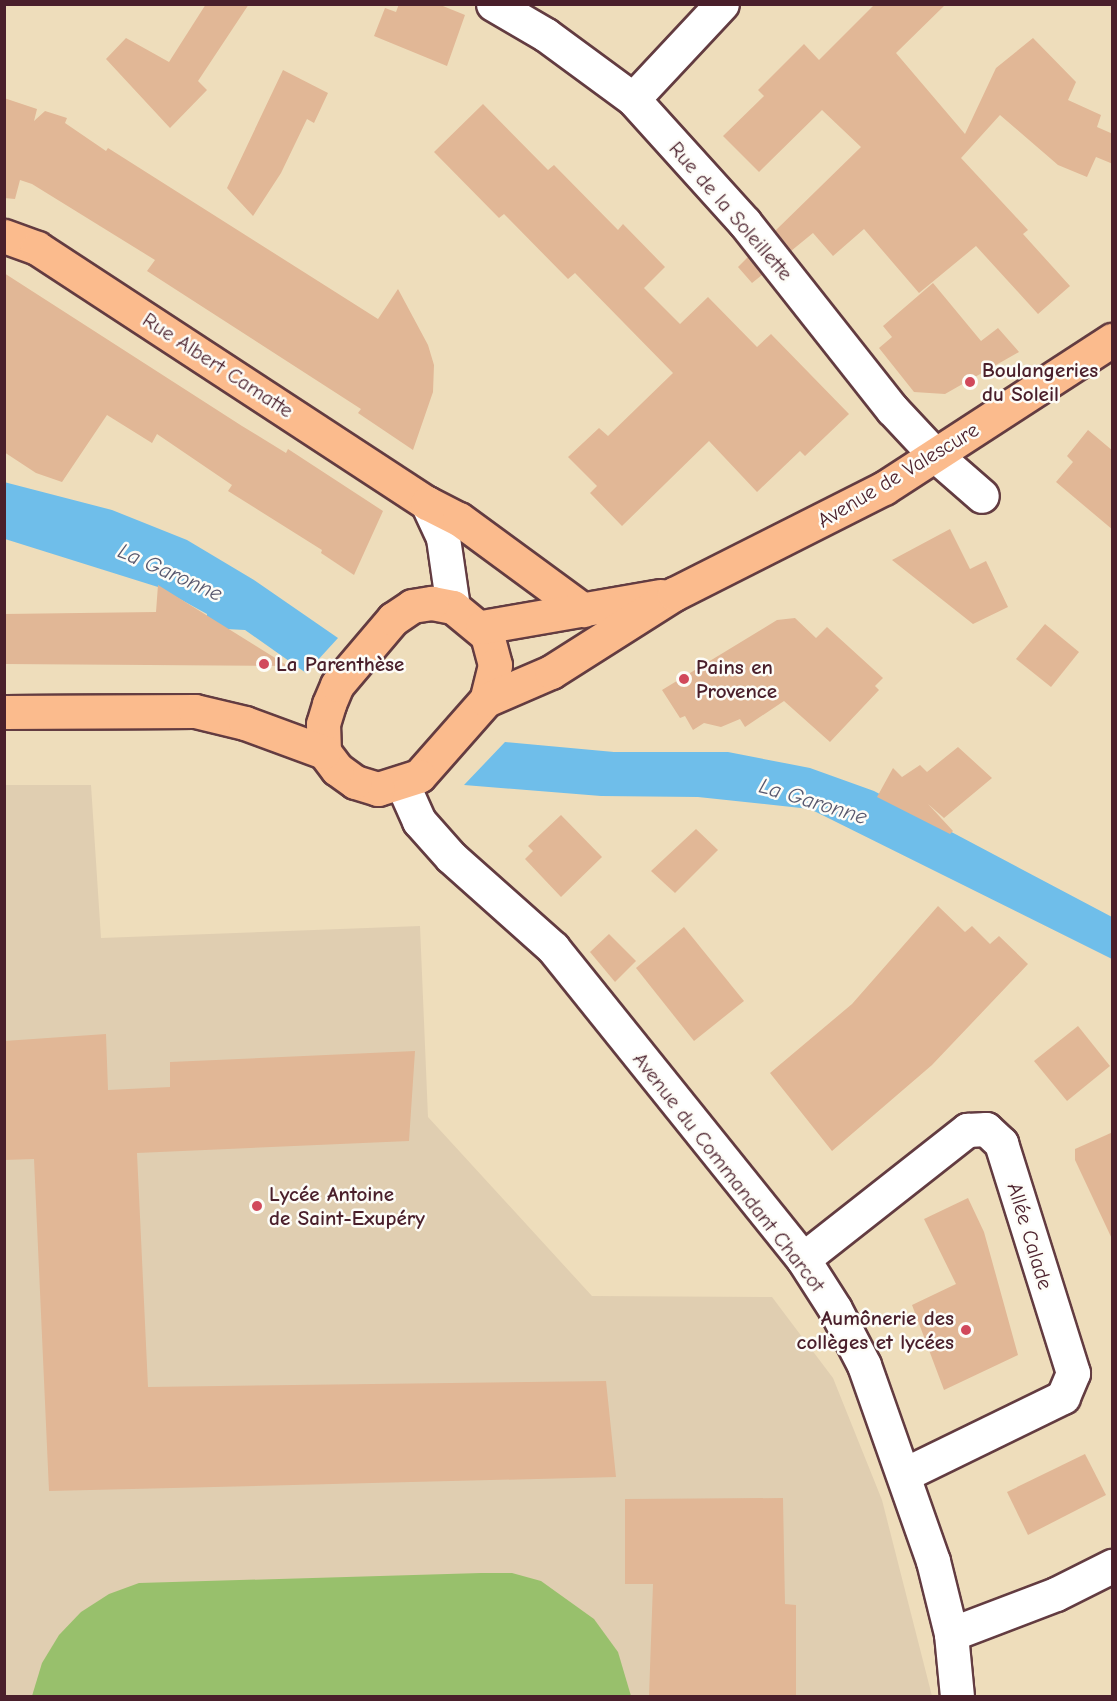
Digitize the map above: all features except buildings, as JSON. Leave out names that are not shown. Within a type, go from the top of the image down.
[{"type":"main road","name":"Rue Albert Camatte","points":[[4,236],[37,248],[427,503],[459,519],[584,610]]},
{"type":"main road","name":"Avenue de Valescure","points":[[486,700],[551,672],[674,594],[769,549],[884,488],[1109,349]]},
{"type":"main road","name":"Avenue de Valescure","points":[[482,627],[674,594]]},
{"type":"main road","points":[[4,712],[195,711],[244,723],[324,752],[337,769],[355,782],[378,789],[402,783],[434,763],[486,700],[495,665],[494,651],[482,627],[453,607],[412,606],[369,644],[337,685],[323,724],[324,752]]},
{"type":"street","name":"Rue de la Soleillette","points":[[493,4],[546,35],[633,99],[745,223],[892,409],[935,455],[982,496]]},
{"type":"street","points":[[633,99],[722,4]]},
{"type":"street","points":[[427,503],[443,538],[453,607]]},
{"type":"street","name":"Avenue du Commandant Charcot","points":[[402,783],[419,821],[451,857],[553,948],[803,1259],[835,1309],[864,1365],[905,1474],[933,1561],[951,1634],[957,1696]]},
{"type":"street","name":"Allée Calade","points":[[803,1259],[967,1130],[986,1129],[1001,1143],[1073,1373],[1063,1397],[905,1474]]},
{"type":"street","points":[[951,1634],[1056,1594],[1113,1566]]},
{"type":"shaded area","name":"Lycée Antoine de Saint-Exupéry","points":[[5,785],[91,785],[101,938],[420,926],[428,1117],[592,1296],[772,1297],[833,1378],[882,1500],[932,1696],[5,1696]]},
{"type":"green space","points":[[512,1573],[541,1581],[594,1619],[618,1652],[631,1696],[32,1696],[42,1663],[59,1635],[81,1612],[109,1594],[139,1583]]},
{"type":"water","name":"La Garonne","points":[[4,482],[112,510],[187,540],[254,580],[338,638],[306,673],[245,630],[207,628],[207,614],[158,587],[5,539]]},
{"type":"water","name":"La Garonne","points":[[505,742],[614,752],[728,752],[810,768],[874,791],[1112,917],[1112,959],[810,809],[698,797],[601,796],[464,785]]},
{"type":"place","name":"Boulangeries du Soleil","points":[[970,382]]},
{"type":"place","name":"La Parenthèse","points":[[264,664]]},
{"type":"place","name":"Pains en Provence","points":[[684,679]]},
{"type":"place","name":"Lycée Antoine de Saint-Exupéry","points":[[257,1206]]},
{"type":"place","name":"Aumônerie des collèges et lycées","points":[[966,1330]]}]
